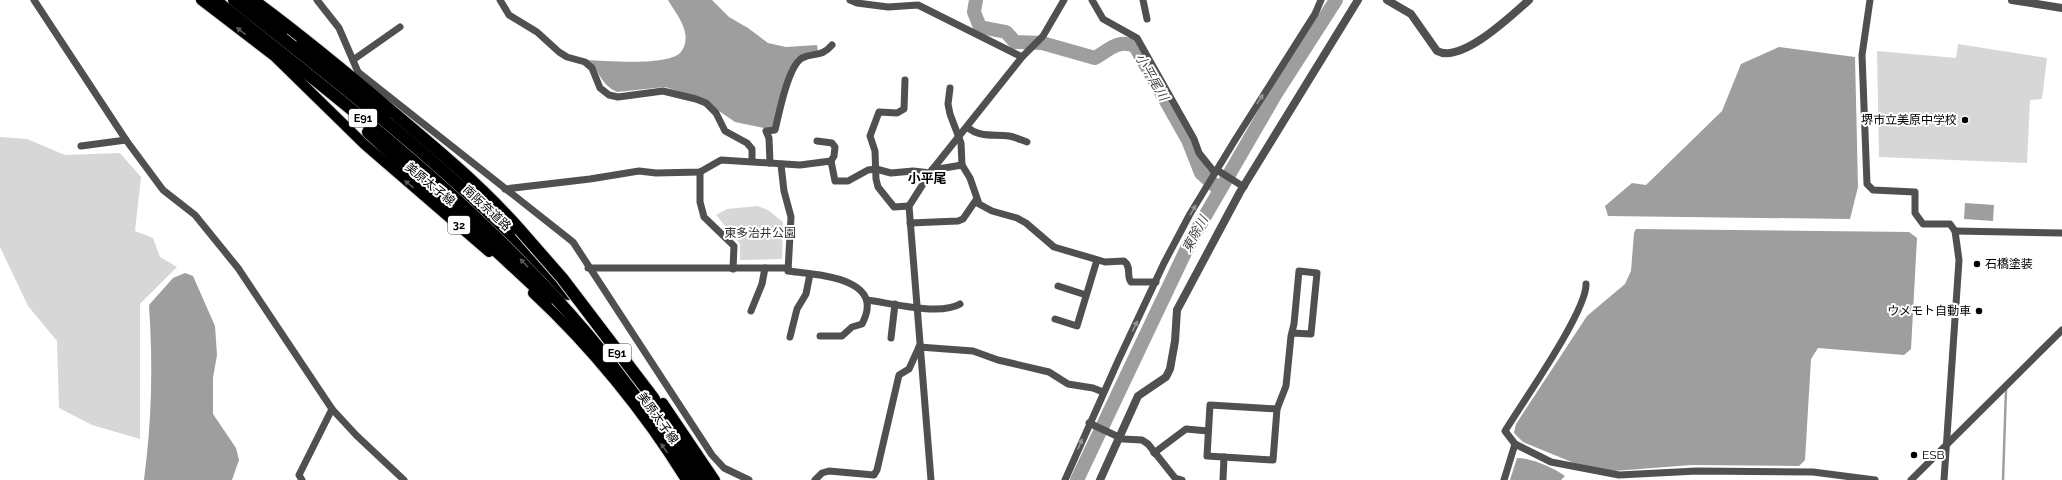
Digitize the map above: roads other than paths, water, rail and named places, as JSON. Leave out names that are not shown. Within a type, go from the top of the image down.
[{"type":"highway","name":"南阪奈道路","points":[[215,0],[331,92],[458,199],[505,244],[563,304],[623,378],[695,480]]},
{"type":"highway","name":"南阪奈道路","points":[[234,0],[416,147],[480,205],[540,264],[582,309],[654,399],[708,480]]},
{"type":"highway","points":[[253,0],[301,35],[471,179],[520,230],[562,278],[654,399]]},
{"type":"highway","points":[[274,56],[360,123],[553,304],[623,378]]},
{"type":"main road","name":"美原太子線","points":[[201,0],[274,56],[365,145],[453,220],[540,300],[584,345],[638,410],[686,480]]},
{"type":"main road","name":"美原太子線","points":[[246,0],[418,140],[459,175],[506,220],[597,323],[660,399],[715,480]]},
{"type":"street","points":[[34,0],[126,140],[163,190],[195,215],[238,268],[332,409],[356,435],[404,480]]},
{"type":"street","points":[[318,0],[339,28],[358,72],[573,242],[588,268],[712,455],[724,468],[749,480]]},
{"type":"street","points":[[500,0],[509,15],[534,29],[559,52],[567,57],[585,62],[592,68],[600,88],[609,95],[618,97],[663,91],[706,103],[716,113],[724,131],[747,143],[752,149],[752,161]]},
{"type":"street","points":[[850,0],[888,7],[918,5],[1022,57]]},
{"type":"street","points":[[931,480],[919,346],[909,206],[932,171],[1022,57],[1043,36],[1064,0]]},
{"type":"street","points":[[1092,0],[1103,19],[1137,38],[1194,139],[1199,153],[1216,171],[1244,187]]},
{"type":"street","points":[[1143,0],[1147,19]]},
{"type":"street","points":[[1065,480],[1103,392],[1190,214],[1314,14],[1321,0]]},
{"type":"street","points":[[1100,480],[1138,396],[1166,377],[1170,369],[1175,341],[1177,310],[1244,187],[1358,0]]},
{"type":"street","points":[[1387,0],[1412,14],[1437,51],[1443,54],[1455,53],[1486,36],[1529,0]]},
{"type":"street","points":[[1870,0],[1862,55],[1867,184],[1873,190],[1915,192],[1915,213],[1923,224],[1950,224],[1955,231],[1959,260],[1944,480]]},
{"type":"street","points":[[2012,0],[2062,8]]},
{"type":"street","points":[[353,60],[400,27]]},
{"type":"street","points":[[770,163],[769,138],[766,132],[775,130],[789,79],[797,63],[802,58],[826,52],[832,45]]},
{"type":"street","points":[[905,80],[904,109],[897,113],[879,112],[870,136],[875,151],[878,187],[894,207],[909,206]]},
{"type":"street","points":[[950,88],[948,104],[952,123],[961,143],[962,165],[974,189],[976,200],[982,207],[1026,223],[1054,247],[1105,262],[1124,261],[1129,268],[1129,280],[1131,282],[1156,282]]},
{"type":"street","points":[[967,127],[973,132],[982,135],[1008,136],[1027,142]]},
{"type":"street","points":[[81,146],[126,140]]},
{"type":"street","points":[[505,189],[590,179],[639,171],[656,173],[700,172],[721,160],[781,164],[830,161],[834,156],[835,147],[832,142],[817,141]]},
{"type":"street","points":[[830,161],[835,181],[838,182],[848,181],[868,170],[876,169],[891,173],[932,171],[962,165]]},
{"type":"street","points":[[781,164],[784,191],[791,210],[788,271],[852,283],[863,292],[867,300],[866,312],[862,324],[852,327],[842,336],[820,336]]},
{"type":"street","points":[[700,172],[700,202],[704,217],[734,246],[733,269]]},
{"type":"street","points":[[910,223],[958,221],[963,219],[976,200]]},
{"type":"street","points":[[1955,231],[2062,233]]},
{"type":"street","points":[[1055,319],[1076,326],[1097,260]]},
{"type":"street","points":[[588,268],[788,268]]},
{"type":"street","points":[[751,311],[762,284],[765,268]]},
{"type":"street","points":[[1277,408],[1210,405],[1207,456],[1273,460],[1277,408],[1286,386],[1299,271],[1317,273],[1311,334],[1292,333]]},
{"type":"street","points":[[790,337],[797,309],[806,294],[810,274]]},
{"type":"street","points":[[1586,284],[1586,292],[1577,314],[1505,431],[1515,444],[1551,462],[1619,476],[1697,471],[1813,472],[1875,480]]},
{"type":"street","points":[[1058,286],[1086,295]]},
{"type":"street","points":[[867,300],[917,307],[946,309],[960,304]]},
{"type":"street","points":[[891,338],[895,304]]},
{"type":"street","points":[[1911,480],[2062,330]]},
{"type":"street","points":[[919,346],[973,351],[998,360],[1049,372],[1068,384],[1093,388],[1103,392]]},
{"type":"street","points":[[815,480],[822,473],[829,471],[874,475],[877,470],[899,375],[909,369],[919,346]]},
{"type":"street","points":[[302,480],[298,475],[332,409]]},
{"type":"street","points":[[1089,423],[1119,436],[1142,440],[1175,478],[1182,480]]},
{"type":"street","points":[[1154,452],[1186,429],[1208,431]]},
{"type":"street","points":[[1504,480],[1515,444]]},
{"type":"street","points":[[1223,480],[1224,457]]},
{"type":"waterway","name":"小平尾川","points":[[976,0],[974,12],[980,27],[1006,32],[1015,42],[1042,43],[1095,58],[1114,46],[1124,44],[1135,46],[1188,140],[1201,173],[1220,190]]},
{"type":"waterway","name":"東除川","points":[[1077,480],[1190,242],[1275,95],[1336,0]]},
{"type":"waterway","points":[[2003,480],[2006,389]]},
{"type":"place","name":"堺市立美原中学校","points":[[1965,120]]},
{"type":"place","name":"石橋塗装","points":[[1977,264]]},
{"type":"place","name":"ウメモト自動車","points":[[1979,311]]},
{"type":"place","name":"ESB","points":[[1914,455]]},
{"type":"district","name":"小平尾","points":[[927,178]]},
{"type":"park label","name":"東多治井公園","points":[[760,233]]}]
